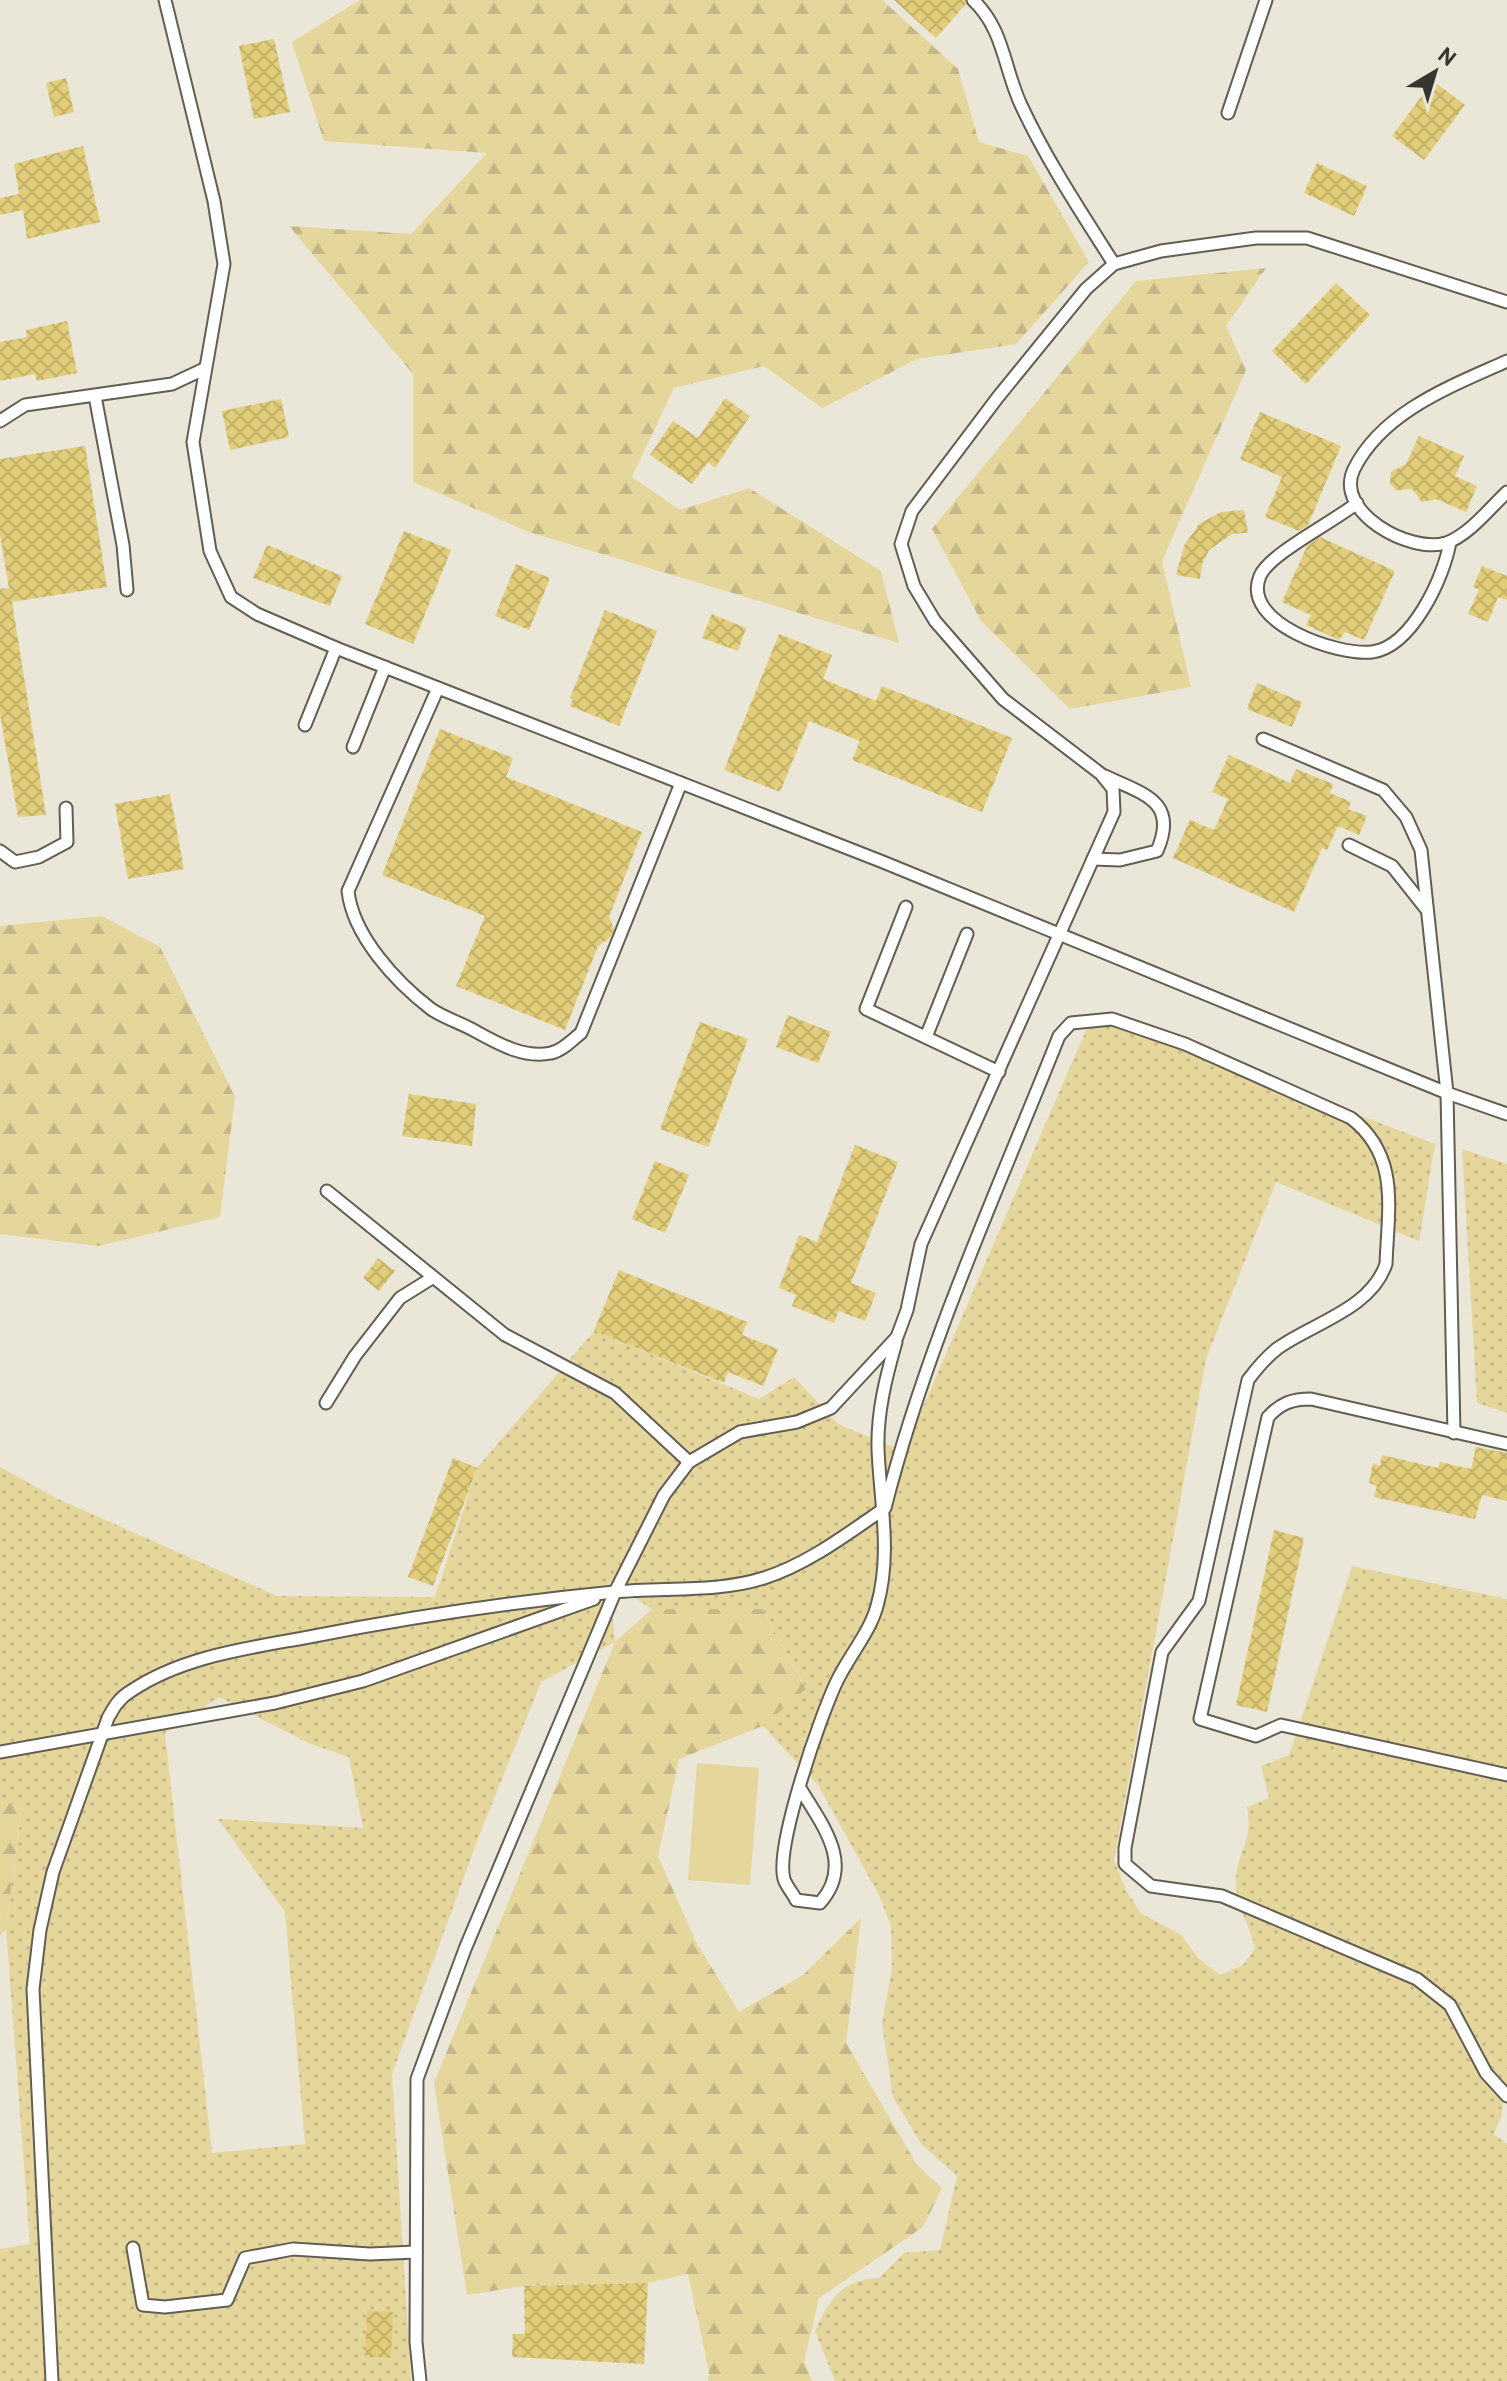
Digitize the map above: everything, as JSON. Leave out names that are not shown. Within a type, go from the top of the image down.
[{"type":"lane","points":[[165,0],[214,201],[224,264],[193,442],[210,551],[231,597],[257,614],[336,648],[681,783],[1447,1093],[1507,1114]]},
{"type":"lane","points":[[973,0],[987,13],[995,29],[1018,100],[1038,140],[1114,264]]},
{"type":"lane","points":[[1228,113],[1266,0]]},
{"type":"lane","points":[[1093,859],[1120,860],[1157,851],[1166,832],[1164,812],[1139,792],[1101,774],[1003,699],[935,621],[914,586],[901,544],[912,511],[998,397],[1086,289],[1114,264],[1203,244],[1256,238],[1307,238],[1507,302]]},
{"type":"lane","points":[[1450,542],[1427,547],[1396,538],[1363,514],[1351,492],[1353,471],[1379,436],[1425,399],[1507,361]]},
{"type":"lane","points":[[0,421],[25,405],[172,384],[204,369]]},
{"type":"lane","points":[[95,396],[123,545],[127,590]]},
{"type":"lane","points":[[1357,503],[1319,531],[1281,552],[1260,575],[1257,591],[1264,607],[1294,633],[1345,651],[1374,652],[1405,635],[1423,612],[1450,542],[1507,492]]},
{"type":"lane","points":[[305,725],[336,648]]},
{"type":"lane","points":[[353,747],[385,667]]},
{"type":"lane","points":[[438,688],[348,891],[350,911],[364,937],[412,993],[434,1011],[503,1046],[526,1052],[551,1053],[581,1033],[681,783]]},
{"type":"lane","points":[[1263,739],[1383,790],[1406,817],[1421,850],[1447,1093],[1454,1433]]},
{"type":"lane","points":[[800,1788],[837,1860],[834,1887],[820,1903],[796,1900],[783,1877],[800,1788],[811,1742],[837,1680],[877,1608],[885,1560],[885,1508],[878,1448],[881,1399],[907,1310],[921,1244],[1114,812],[1113,789],[1101,774]]},
{"type":"lane","points":[[1113,801],[1139,792]]},
{"type":"lane","points":[[0,851],[15,862],[39,857],[67,842],[66,808]]},
{"type":"lane","points":[[1104,834],[1109,849],[1120,860]]},
{"type":"lane","points":[[1349,845],[1392,866],[1427,911]]},
{"type":"lane","points":[[906,907],[866,1009],[999,1072]]},
{"type":"lane","points":[[926,1037],[967,934]]},
{"type":"lane","points":[[52,2381],[33,1989],[40,1930],[53,1872],[117,1702],[128,1692],[208,1657],[474,1607],[615,1592],[724,1587],[765,1578],[805,1560],[885,1508],[902,1441],[925,1374],[1059,1036],[1071,1023],[1112,1019],[1185,1044],[1323,1103],[1367,1130],[1380,1148],[1386,1168],[1386,1264],[1383,1274],[1361,1299],[1280,1346],[1248,1380],[1199,1601],[1162,1652],[1125,1848],[1125,1864],[1151,1886],[1222,1896],[1417,1979],[1450,2005],[1486,2073],[1507,2096]]},
{"type":"lane","points":[[327,1191],[505,1335],[615,1393],[689,1462]]},
{"type":"lane","points":[[326,1403],[355,1356],[400,1298],[432,1278]]},
{"type":"lane","points":[[420,2381],[416,2342],[417,2079],[465,1949],[615,1592],[664,1495],[689,1462],[740,1432],[797,1422],[831,1408],[897,1337]]},
{"type":"lane","points":[[1507,1444],[1311,1399],[1296,1399],[1279,1406],[1268,1417],[1200,1719],[1256,1736],[1281,1725],[1507,1775]]},
{"type":"lane","points":[[0,1752],[275,1703],[363,1681],[615,1592]]},
{"type":"lane","points":[[133,2248],[143,2305],[165,2307],[227,2300],[245,2258],[293,2249],[370,2254],[416,2252]]},
{"type":"green space","points":[[360,0],[882,0],[958,69],[979,142],[1028,156],[1089,262],[1016,344],[917,359],[822,408],[764,366],[674,388],[632,477],[680,510],[749,488],[881,571],[899,643],[529,532],[413,482],[413,374],[289,226],[411,234],[487,153],[324,141],[292,42]]},
{"type":"green space","points":[[1266,268],[1226,326],[1246,370],[1162,561],[1191,687],[1070,709],[981,621],[932,529],[1136,281]]},
{"type":"green space","points":[[102,916],[160,947],[235,1097],[220,1217],[99,1246],[0,1234],[0,926]]},
{"type":"green space","points":[[1093,1014],[1435,1144],[1419,1241],[1276,1182],[1206,1359],[1114,1860],[1126,1890],[1141,1913],[1181,1935],[1198,1958],[1220,1975],[1243,1965],[1255,1949],[1236,1891],[1237,1872],[1247,1839],[1247,1807],[1269,1798],[1261,1766],[1289,1755],[1352,1566],[1507,1599],[1507,2092],[1504,2091],[1502,2115],[1494,2134],[1507,2144],[1507,2381],[835,2381],[815,2331],[826,2309],[846,2287],[866,2279],[879,2278],[904,2253],[940,2250],[957,2176],[922,2145],[893,2097],[882,2023],[892,1969],[891,1926],[879,1895],[818,1785],[763,1726],[806,1688],[762,1609],[652,1609],[609,1581],[615,1642],[541,1682],[479,1836],[392,2074],[411,2381],[0,2381],[0,2249],[30,2244],[6,1929],[22,1807],[0,1801],[0,1467],[56,1498],[277,1596],[435,1597],[477,1468],[594,1331],[759,1399],[794,1377],[838,1424],[904,1451]],"holes":[[[219,1697],[308,1743],[349,1757],[363,1828],[218,1819],[285,1912],[305,2144],[212,2153],[165,1733]]]},
{"type":"green space","points":[[1462,1149],[1507,1164],[1507,1413],[1477,1403]]},
{"type":"green space","points":[[652,1609],[762,1609],[806,1689],[763,1726],[679,1759],[658,1856],[696,1942],[739,2012],[803,1975],[861,1918],[846,2043],[917,2165],[942,2188],[923,2227],[819,2298],[804,2362],[812,2381],[708,2381],[709,2371],[688,2274],[648,2283],[524,2286],[467,2295],[434,2083],[615,1642]]},
{"type":"green space","points":[[697,1763],[759,1768],[750,1885],[688,1880]]},
{"type":"green space","points":[[0,1801],[22,1806],[6,1929],[0,1936]]},
{"type":"building","points":[[894,0],[965,0],[966,4],[936,38]]},
{"type":"building","points":[[274,39],[290,112],[254,119],[239,46]]},
{"type":"building","points":[[66,78],[74,112],[54,117],[46,83]]},
{"type":"building","points":[[1433,81],[1465,105],[1424,160],[1392,136]]},
{"type":"building","points":[[83,146],[100,222],[27,239],[23,210],[0,215],[0,198],[19,194],[14,164]]},
{"type":"building","points":[[1317,163],[1367,186],[1354,216],[1304,193]]},
{"type":"building","points":[[1336,283],[1370,315],[1306,384],[1272,351]]},
{"type":"building","points":[[67,321],[77,373],[37,381],[35,374],[0,381],[0,342],[27,337],[26,330]]},
{"type":"building","points":[[725,398],[750,416],[715,468],[708,462],[692,484],[650,455],[673,421],[698,438]]},
{"type":"building","points":[[281,399],[289,437],[230,450],[222,411]]},
{"type":"building","points":[[1260,412],[1341,446],[1308,525],[1299,531],[1265,517],[1282,477],[1240,459]]},
{"type":"building","points":[[1419,436],[1464,456],[1455,476],[1477,486],[1466,512],[1436,499],[1422,502],[1412,489],[1396,490],[1390,484],[1391,472],[1406,464]]},
{"type":"building","points":[[85,446],[107,587],[12,602],[46,815],[18,817],[0,714],[0,589],[9,588],[0,535],[0,459]]},
{"type":"building","points":[[1244,510],[1248,533],[1232,534],[1209,550],[1202,564],[1200,579],[1176,575],[1184,546],[1199,524],[1221,512]]},
{"type":"building","points":[[404,531],[451,550],[413,644],[365,624]]},
{"type":"building","points":[[1320,537],[1395,571],[1364,640],[1345,632],[1339,640],[1306,625],[1311,615],[1282,602],[1307,546]]},
{"type":"building","points":[[267,545],[342,576],[330,606],[253,578]]},
{"type":"building","points":[[516,564],[550,578],[529,630],[495,616]]},
{"type":"building","points":[[1482,566],[1507,576],[1507,600],[1498,597],[1488,622],[1468,614],[1479,590],[1473,587]]},
{"type":"building","points":[[605,610],[657,631],[619,726],[570,706],[573,699],[570,698]]},
{"type":"building","points":[[712,614],[746,628],[738,651],[702,638]]},
{"type":"building","points":[[779,634],[832,655],[823,679],[876,701],[882,686],[1012,738],[982,812],[852,760],[860,741],[809,721],[780,792],[724,770]]},
{"type":"building","points":[[1257,683],[1302,702],[1292,727],[1247,709]]},
{"type":"building","points":[[440,729],[513,758],[506,777],[642,832],[609,917],[614,929],[610,938],[598,946],[565,1030],[456,986],[485,916],[382,875]]},
{"type":"building","points":[[1229,755],[1290,783],[1296,769],[1333,784],[1330,793],[1351,802],[1348,809],[1367,816],[1359,835],[1338,826],[1327,850],[1322,848],[1294,912],[1173,858],[1190,820],[1214,830],[1228,799],[1212,792]]},
{"type":"building","points":[[170,794],[184,869],[128,879],[115,804]]},
{"type":"building","points":[[788,1015],[831,1032],[818,1063],[776,1047]]},
{"type":"building","points":[[700,1022],[748,1039],[708,1147],[660,1129]]},
{"type":"building","points":[[409,1094],[476,1104],[472,1146],[402,1136]]},
{"type":"building","points":[[855,1145],[898,1162],[851,1283],[876,1293],[865,1321],[839,1311],[834,1323],[792,1306],[796,1295],[779,1288],[799,1235],[817,1242]]},
{"type":"building","points":[[655,1161],[689,1175],[665,1233],[632,1219]]},
{"type":"building","points":[[378,1258],[395,1271],[379,1291],[363,1278]]},
{"type":"building","points":[[619,1270],[747,1322],[742,1335],[778,1349],[763,1386],[728,1372],[724,1383],[594,1331]]},
{"type":"building","points":[[1476,1447],[1507,1453],[1507,1501],[1482,1495],[1475,1519],[1374,1497],[1377,1486],[1369,1483],[1373,1463],[1380,1466],[1382,1455],[1438,1468],[1440,1462],[1471,1469]]},
{"type":"building","points":[[453,1458],[477,1468],[433,1586],[408,1577]]},
{"type":"building","points":[[1274,1530],[1304,1538],[1267,1712],[1236,1705]]},
{"type":"building","points":[[648,2283],[644,2364],[512,2357],[513,2334],[525,2334],[524,2286]]},
{"type":"building","points":[[367,2311],[393,2312],[391,2358],[365,2356]]}]
